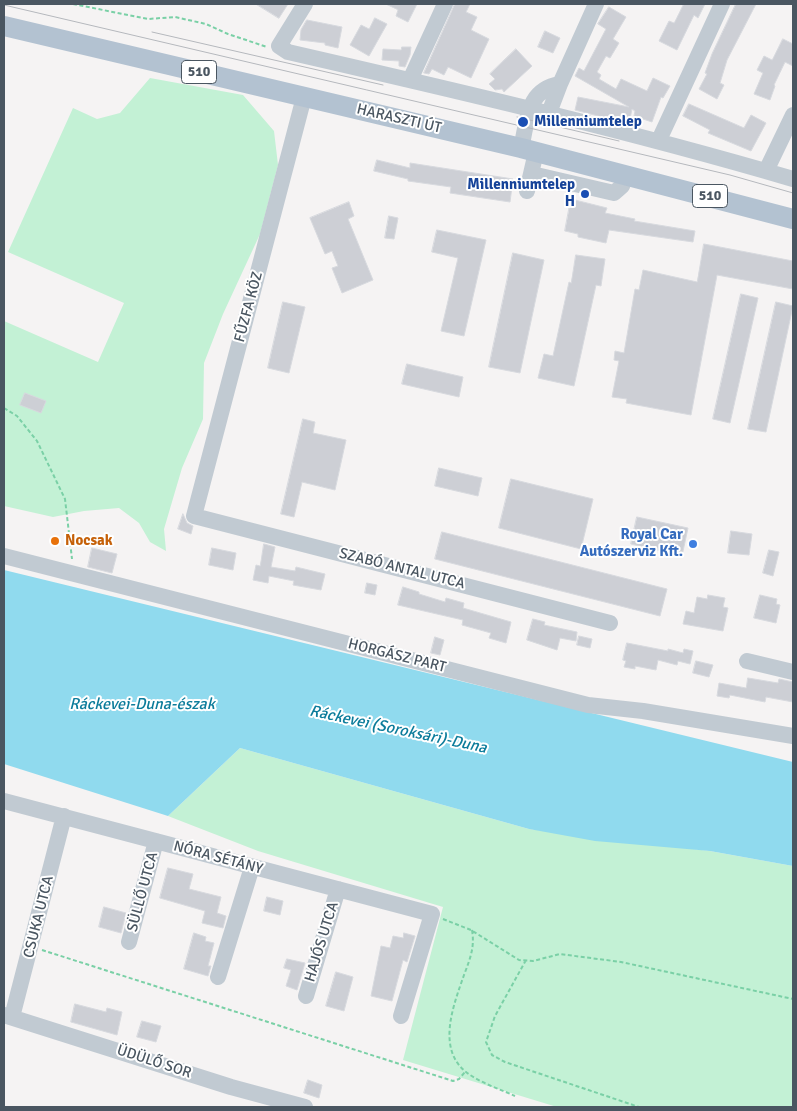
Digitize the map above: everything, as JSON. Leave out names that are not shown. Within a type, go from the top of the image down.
[{"type":"main road","name":"HARASZTI ÚT","points":[[4,26],[627,174],[793,218]]},
{"type":"street","points":[[306,4],[284,49],[659,140],[793,179]]},
{"type":"street","points":[[410,80],[445,4]]},
{"type":"street","points":[[549,113],[596,4]]},
{"type":"street","points":[[659,140],[722,4]]},
{"type":"street","points":[[527,191],[532,174],[528,150],[530,108],[535,95],[540,90],[560,84]]},
{"type":"street","name":"FŰZFA KÖZ","points":[[194,516],[304,97]]},
{"type":"street","points":[[766,171],[793,115]]},
{"type":"street","points":[[532,174],[614,193],[622,186],[627,174]]},
{"type":"street","name":"SZABÓ ANTAL UTCA","points":[[194,516],[610,623]]},
{"type":"street","name":"HORGÁSZ PART","points":[[4,556],[588,705],[643,711],[793,736]]},
{"type":"street","points":[[747,661],[793,672]]},
{"type":"street","name":"NÓRA SÉTÁNY","points":[[4,801],[432,914]]},
{"type":"street","name":"CSUKA UTCA","points":[[8,1016],[32,947],[64,816]]},
{"type":"street","name":"SÜLLŐ UTCA","points":[[129,942],[156,841]]},
{"type":"street","points":[[218,977],[252,867]]},
{"type":"street","name":"HAJÓS UTCA","points":[[306,996],[338,889]]},
{"type":"street","points":[[400,1016],[432,914]]},
{"type":"street","name":"ÜDÜLŐ SOR","points":[[8,1016],[232,1087],[305,1107]]},
{"type":"path","points":[[73,4],[148,19],[175,17],[206,24],[228,34],[270,48],[284,49]]},
{"type":"path","points":[[4,408],[17,416],[37,441],[65,499],[72,562]]},
{"type":"path","points":[[432,914],[471,930],[519,960],[560,954],[621,962],[793,999]]},
{"type":"path","points":[[471,930],[475,944],[451,1012],[451,1042],[454,1055],[465,1072],[515,1096]]},
{"type":"path","points":[[32,947],[448,1080],[459,1079],[465,1072]]},
{"type":"path","points":[[526,960],[495,1016],[486,1042],[492,1055],[505,1062],[639,1107]]},
{"type":"green space","points":[[150,78],[243,95],[274,131],[278,165],[260,234],[223,314],[204,363],[203,419],[182,468],[164,529],[166,551],[150,542],[139,523],[119,508],[84,511],[53,517],[4,506],[4,321],[98,362],[124,303],[8,252],[73,108],[97,119],[120,113]]},
{"type":"green space","points":[[240,748],[529,829],[710,851],[793,866],[793,1107],[557,1107],[403,1060],[443,907],[258,851],[168,816]]},
{"type":"water","name":"Ráckevei-Duna-észak","points":[[4,570],[793,762],[793,866],[710,851],[595,841],[529,829],[240,748],[168,816],[4,764]]},
{"type":"building","points":[[256,4],[288,4],[279,18]]},
{"type":"building","points":[[386,4],[417,4],[408,22],[396,16],[398,10]]},
{"type":"building","points":[[455,4],[470,4],[466,12],[477,17],[471,30],[489,39],[471,78],[448,67],[444,75],[432,69],[429,74],[424,73]]},
{"type":"building","points":[[684,4],[705,4],[698,18],[694,15],[677,50],[659,41],[669,21],[674,23]]},
{"type":"building","points":[[736,4],[756,4],[727,60],[720,83],[724,85],[717,99],[699,89],[707,74],[705,73],[712,54]]},
{"type":"building","points":[[609,7],[626,17],[613,39],[619,43],[610,58],[606,56],[597,72],[601,75],[599,79],[616,89],[621,79],[647,91],[653,78],[670,86],[663,98],[661,97],[652,122],[634,116],[635,111],[632,109],[629,124],[575,110],[578,97],[629,107],[575,76],[579,68],[584,71],[606,29],[598,24]]},
{"type":"building","points":[[375,18],[387,24],[369,56],[350,45],[361,25],[369,29]]},
{"type":"building","points":[[307,20],[342,27],[338,48],[325,45],[325,43],[300,40],[301,30]]},
{"type":"building","points":[[545,31],[560,38],[553,53],[538,47]]},
{"type":"building","points":[[783,39],[793,44],[793,66],[785,62],[774,85],[770,100],[754,94],[763,73],[757,70],[764,56],[772,60]]},
{"type":"building","points":[[402,47],[411,47],[405,67],[399,66],[399,61],[382,60],[383,49],[401,50]]},
{"type":"building","points":[[516,49],[532,66],[504,92],[502,89],[495,90],[489,84],[495,79],[490,74]]},
{"type":"building","points":[[689,104],[744,128],[751,115],[766,123],[751,151],[708,133],[710,130],[683,116]]},
{"type":"building","points":[[377,160],[410,168],[410,163],[513,179],[510,202],[450,193],[451,187],[408,181],[408,179],[374,171]]},
{"type":"building","points":[[571,199],[607,208],[605,213],[635,219],[634,221],[695,231],[693,242],[609,230],[606,243],[578,237],[578,234],[565,231]]},
{"type":"building","points":[[349,202],[354,216],[348,219],[373,280],[342,293],[332,268],[338,266],[332,251],[325,254],[310,218]]},
{"type":"building","points":[[389,216],[398,218],[394,239],[385,238]]},
{"type":"building","points":[[437,230],[486,240],[464,336],[441,331],[458,258],[432,252]]},
{"type":"building","points":[[704,244],[793,261],[793,289],[717,275],[691,415],[626,403],[627,399],[612,397],[619,361],[614,360],[615,351],[624,353],[635,289],[639,290],[643,270],[697,282]]},
{"type":"building","points":[[513,253],[544,260],[520,373],[489,367]]},
{"type":"building","points":[[576,255],[605,259],[601,286],[596,285],[574,386],[538,378],[544,354],[553,356]]},
{"type":"building","points":[[741,294],[758,298],[730,423],[713,419]]},
{"type":"building","points":[[283,302],[305,307],[289,373],[268,368]]},
{"type":"building","points":[[776,302],[793,306],[766,432],[748,429]]},
{"type":"building","points":[[407,364],[463,377],[459,397],[402,384]]},
{"type":"building","points":[[25,393],[46,401],[41,413],[20,405]]},
{"type":"building","points":[[303,419],[315,422],[313,433],[346,440],[335,490],[302,482],[294,517],[281,514]]},
{"type":"building","points":[[439,468],[482,478],[478,496],[435,486]]},
{"type":"building","points":[[511,479],[593,499],[581,549],[499,528]]},
{"type":"building","points":[[183,514],[187,523],[193,526],[191,534],[178,529]]},
{"type":"building","points":[[637,517],[688,528],[682,556],[631,544]]},
{"type":"building","points":[[731,531],[752,534],[749,555],[728,553]]},
{"type":"building","points":[[442,532],[667,589],[660,616],[435,559]]},
{"type":"building","points":[[264,544],[275,547],[271,567],[295,571],[296,567],[325,574],[321,590],[293,585],[294,581],[269,576],[268,583],[253,580],[256,565],[260,566]]},
{"type":"building","points":[[92,548],[117,554],[112,573],[88,567]]},
{"type":"building","points":[[212,548],[236,553],[233,570],[209,565]]},
{"type":"building","points":[[769,550],[779,552],[773,576],[763,573]]},
{"type":"building","points":[[367,583],[377,585],[375,595],[365,593]]},
{"type":"building","points":[[403,587],[445,602],[446,598],[464,603],[463,608],[511,622],[506,643],[489,638],[491,633],[462,625],[463,620],[398,605]]},
{"type":"building","points":[[708,595],[725,598],[723,607],[728,608],[723,631],[683,624],[686,611],[694,613],[697,597],[707,599]]},
{"type":"building","points":[[760,595],[777,599],[776,604],[780,605],[776,623],[754,618]]},
{"type":"building","points":[[533,619],[545,622],[544,625],[577,632],[576,641],[560,638],[557,650],[527,640]]},
{"type":"building","points":[[579,636],[592,639],[590,648],[577,645]]},
{"type":"building","points":[[435,637],[444,640],[440,655],[431,653]]},
{"type":"building","points":[[627,643],[683,653],[684,649],[693,651],[690,664],[678,661],[677,665],[658,660],[656,670],[635,666],[635,669],[624,667],[626,661],[623,660]]},
{"type":"building","points":[[696,661],[713,665],[709,677],[693,673]]},
{"type":"building","points":[[748,678],[778,683],[779,679],[793,682],[793,702],[766,697],[765,702],[730,695],[729,698],[717,696],[719,683],[746,688]]},
{"type":"building","points":[[168,868],[193,874],[189,889],[221,897],[217,913],[226,916],[223,928],[202,923],[205,911],[160,898]]},
{"type":"building","points":[[267,897],[283,901],[280,915],[264,911]]},
{"type":"building","points":[[104,907],[126,913],[121,933],[99,927]]},
{"type":"building","points":[[194,933],[206,937],[205,941],[214,943],[208,966],[211,966],[208,976],[184,969]]},
{"type":"building","points":[[404,933],[415,936],[407,962],[403,960],[392,1001],[371,996],[381,946],[390,948],[393,936],[403,938]]},
{"type":"building","points":[[287,959],[305,963],[297,990],[286,986],[291,970],[284,968]]},
{"type":"building","points":[[336,972],[353,977],[344,1011],[326,1006]]},
{"type":"building","points":[[75,1004],[106,1012],[107,1008],[122,1012],[117,1035],[71,1022]]},
{"type":"building","points":[[142,1021],[161,1026],[156,1042],[137,1037]]},
{"type":"building","points":[[308,1080],[322,1085],[319,1098],[304,1093]]},
{"type":"tram line","points":[[4,5],[730,175],[793,193]]},
{"type":"tram line","points":[[152,32],[383,85]]},
{"type":"tram line","points":[[517,117],[619,141]]},
{"type":"place","name":"Millenniumtelep","points":[[523,122]]},
{"type":"place","name":"Millenniumtelep H","points":[[585,194]]},
{"type":"place","name":"Nocsak","points":[[55,541]]},
{"type":"place","name":"Royal Car Autószerviz Kft.","points":[[693,544]]},
{"type":"water label","name":"Ráckevei (Soroksári)-Duna","points":[[398,730]]}]
